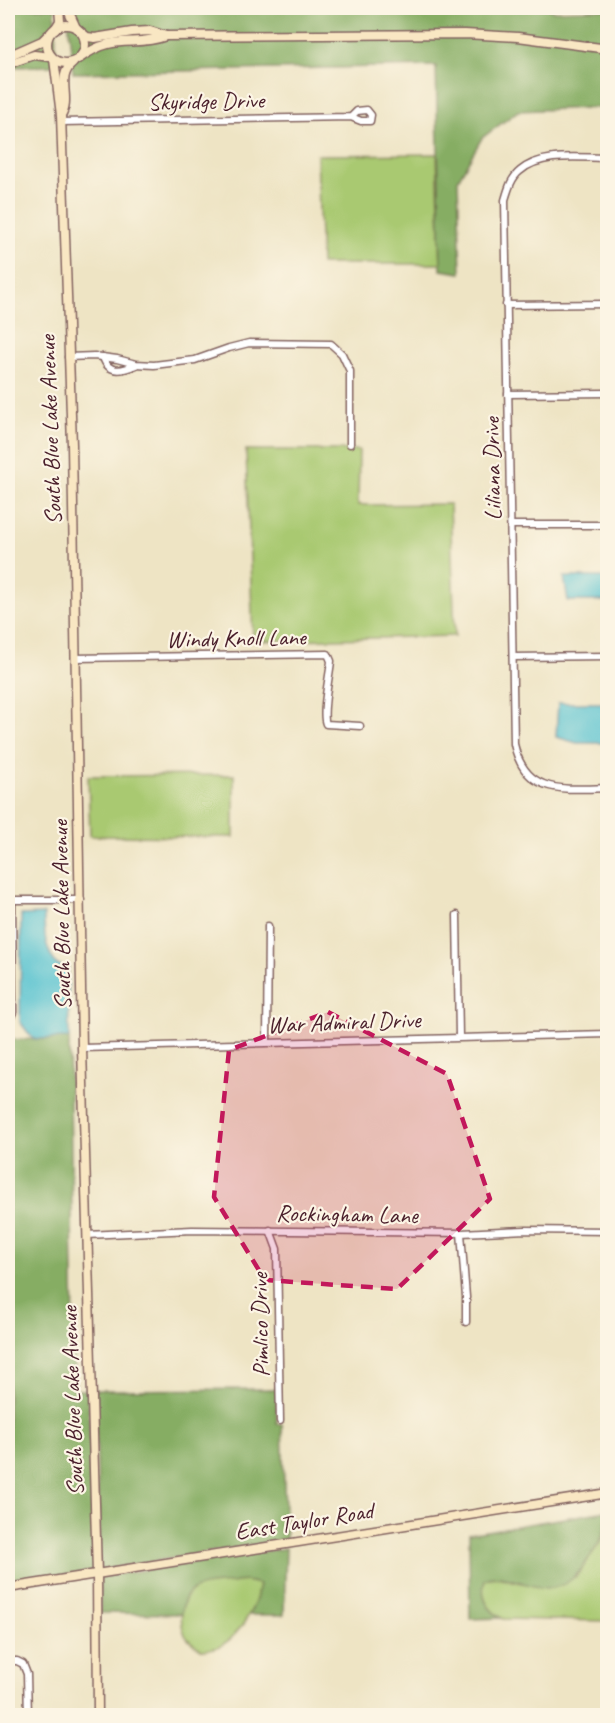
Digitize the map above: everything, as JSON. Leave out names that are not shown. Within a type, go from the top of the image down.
[{"type":"main road","points":[[53,58],[47,45],[60,21],[59,8]]},
{"type":"main road","points":[[67,8],[85,42],[85,48],[77,60]]},
{"type":"main road","points":[[8,56],[42,41],[53,31],[66,26],[78,30],[87,37],[95,38],[150,31],[166,36]]},
{"type":"main road","points":[[8,64],[34,54],[64,63],[77,60],[101,45],[116,41],[166,36],[465,34],[518,36],[608,49]]},
{"type":"main road","name":"South Blue Lake Avenue","points":[[53,58],[61,118],[72,445],[82,1048],[97,1574],[98,1716]]},
{"type":"main road","name":"South Blue Lake Avenue","points":[[61,118],[65,105],[64,75],[68,67],[77,60]]},
{"type":"main road","name":"East Taylor Road","points":[[8,1587],[608,1493]]},
{"type":"street","name":"Skyridge Drive","points":[[61,118],[351,117]]},
{"type":"street","name":"Liliana Drive","points":[[608,158],[540,160],[518,172],[510,184],[505,200],[514,744],[517,757],[524,770],[545,785],[562,789],[608,788]]},
{"type":"street","points":[[506,305],[608,304]]},
{"type":"street","points":[[68,357],[103,357],[136,364],[154,365],[195,360],[229,348],[249,344],[331,344],[342,354],[350,370],[350,444]]},
{"type":"street","points":[[103,357],[107,366],[113,370],[126,369],[136,364]]},
{"type":"street","points":[[508,394],[608,393]]},
{"type":"street","points":[[511,525],[608,525]]},
{"type":"street","name":"Windy Knoll Lane","points":[[75,658],[328,654],[331,660],[325,704],[326,724],[360,726]]},
{"type":"street","points":[[513,657],[608,656]]},
{"type":"street","points":[[8,1025],[13,1012],[10,900],[81,900]]},
{"type":"street","points":[[457,915],[459,1037]]},
{"type":"street","points":[[267,1042],[268,926]]},
{"type":"street","name":"War Admiral Drive","points":[[82,1048],[608,1034]]},
{"type":"street","name":"Rockingham Lane","points":[[87,1235],[270,1230],[461,1233],[525,1230],[608,1231]]},
{"type":"street","name":"Pimlico Drive","points":[[270,1230],[277,1249],[280,1421]]},
{"type":"street","points":[[461,1233],[466,1322]]},
{"type":"street","points":[[8,1661],[17,1661],[23,1665],[27,1674],[28,1716]]},
{"type":"highlighted area","points":[[328,1012],[447,1074],[490,1199],[397,1289],[265,1280],[214,1197],[229,1050]]},
{"type":"green space","points":[[8,8],[55,8],[56,66],[8,67]]},
{"type":"green space","points":[[67,8],[551,8],[551,11],[607,9],[607,107],[518,111],[482,138],[458,180],[461,273],[441,270],[436,66],[73,73]]},
{"type":"green space","points":[[437,154],[441,264],[321,264],[317,155]]},
{"type":"green space","points":[[246,450],[359,450],[358,505],[450,504],[455,636],[253,641]]},
{"type":"green space","points":[[234,775],[234,837],[90,836],[88,776]]},
{"type":"green space","points":[[69,1038],[75,1390],[88,1390],[94,1571],[8,1584],[8,1040]]},
{"type":"green space","points":[[276,1389],[277,1424],[282,1424],[286,1540],[100,1570],[95,1390]]},
{"type":"green space","points":[[607,1511],[605,1529],[594,1551],[567,1583],[551,1588],[501,1577],[485,1579],[483,1591],[486,1602],[501,1618],[470,1619],[469,1534]]},
{"type":"green space","points":[[607,1525],[607,1621],[503,1619],[489,1607],[483,1592],[485,1579],[495,1577],[529,1583],[576,1577],[603,1538]]},
{"type":"green space","points":[[286,1548],[284,1615],[249,1615],[256,1600],[259,1584],[245,1581],[205,1586],[191,1591],[186,1596],[182,1614],[100,1613],[100,1577]]},
{"type":"green space","points":[[243,1580],[259,1584],[256,1601],[241,1627],[217,1647],[203,1650],[193,1644],[185,1635],[183,1627],[182,1611],[186,1597],[191,1591],[205,1584]]},
{"type":"water","points":[[564,577],[607,577],[607,601],[568,601]]},
{"type":"water","points":[[558,703],[607,703],[607,743],[577,743],[556,737]]},
{"type":"water","points":[[44,914],[45,935],[50,953],[57,965],[68,967],[69,1038],[33,1039],[20,1022],[21,915]]}]
